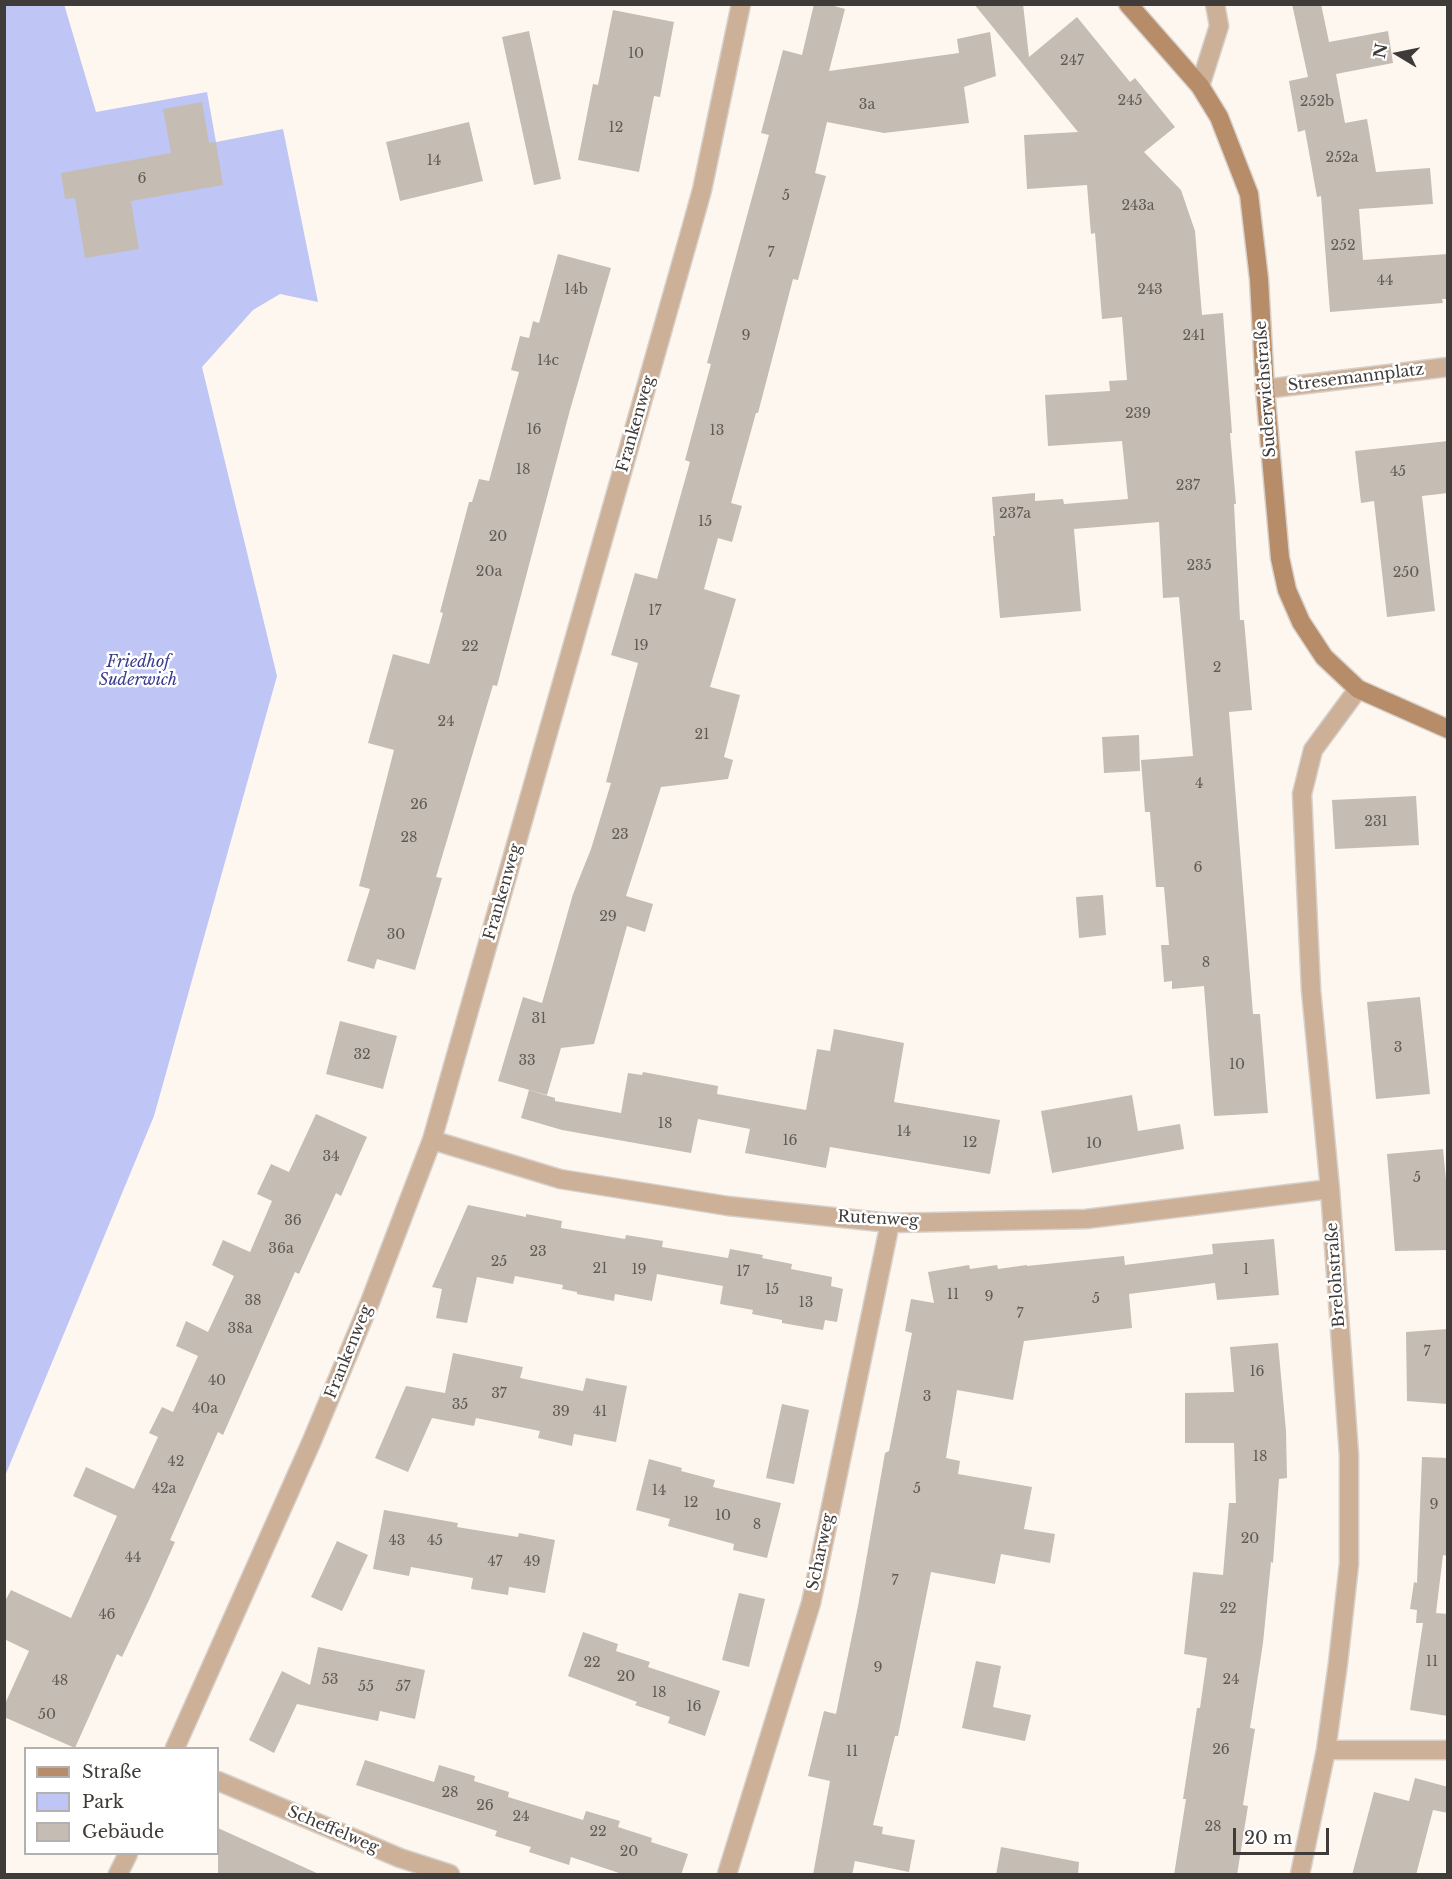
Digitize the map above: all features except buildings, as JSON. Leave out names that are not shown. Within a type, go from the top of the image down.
[{"type":"main road","name":"Suderwichstraße","points":[[1128,4],[1200,86],[1219,117],[1249,194],[1259,279],[1265,389],[1280,558],[1287,590],[1301,622],[1324,657],[1358,689],[1448,729]]},
{"type":"street","name":"Frankenweg","points":[[176,1747],[311,1443],[370,1302],[432,1140],[702,190],[741,4]]},
{"type":"street","points":[[1200,86],[1219,26],[1215,4]]},
{"type":"street","name":"Stresemannplatz","points":[[1265,389],[1448,367]]},
{"type":"street","name":"Brelohstraße","points":[[1299,1875],[1326,1750],[1349,1564],[1349,1455],[1330,1189],[1311,990],[1302,794],[1313,750],[1358,689]]},
{"type":"street","name":"Rutenweg","points":[[432,1140],[560,1179],[728,1206],[890,1223],[1086,1219],[1330,1189]]},
{"type":"street","name":"Scharweg","points":[[727,1875],[811,1602],[890,1223]]},
{"type":"street","points":[[1326,1750],[1448,1750]]},
{"type":"street","name":"Scheffelweg","points":[[219,1781],[400,1858],[450,1875]]},
{"type":"street","points":[[118,1875],[128,1855]]},
{"type":"green space","name":"Friedhof Suderwich","points":[[64,4],[96,112],[207,92],[216,142],[283,129],[318,302],[280,294],[253,310],[202,367],[277,676],[154,1116],[5,1476],[4,5]]}]
